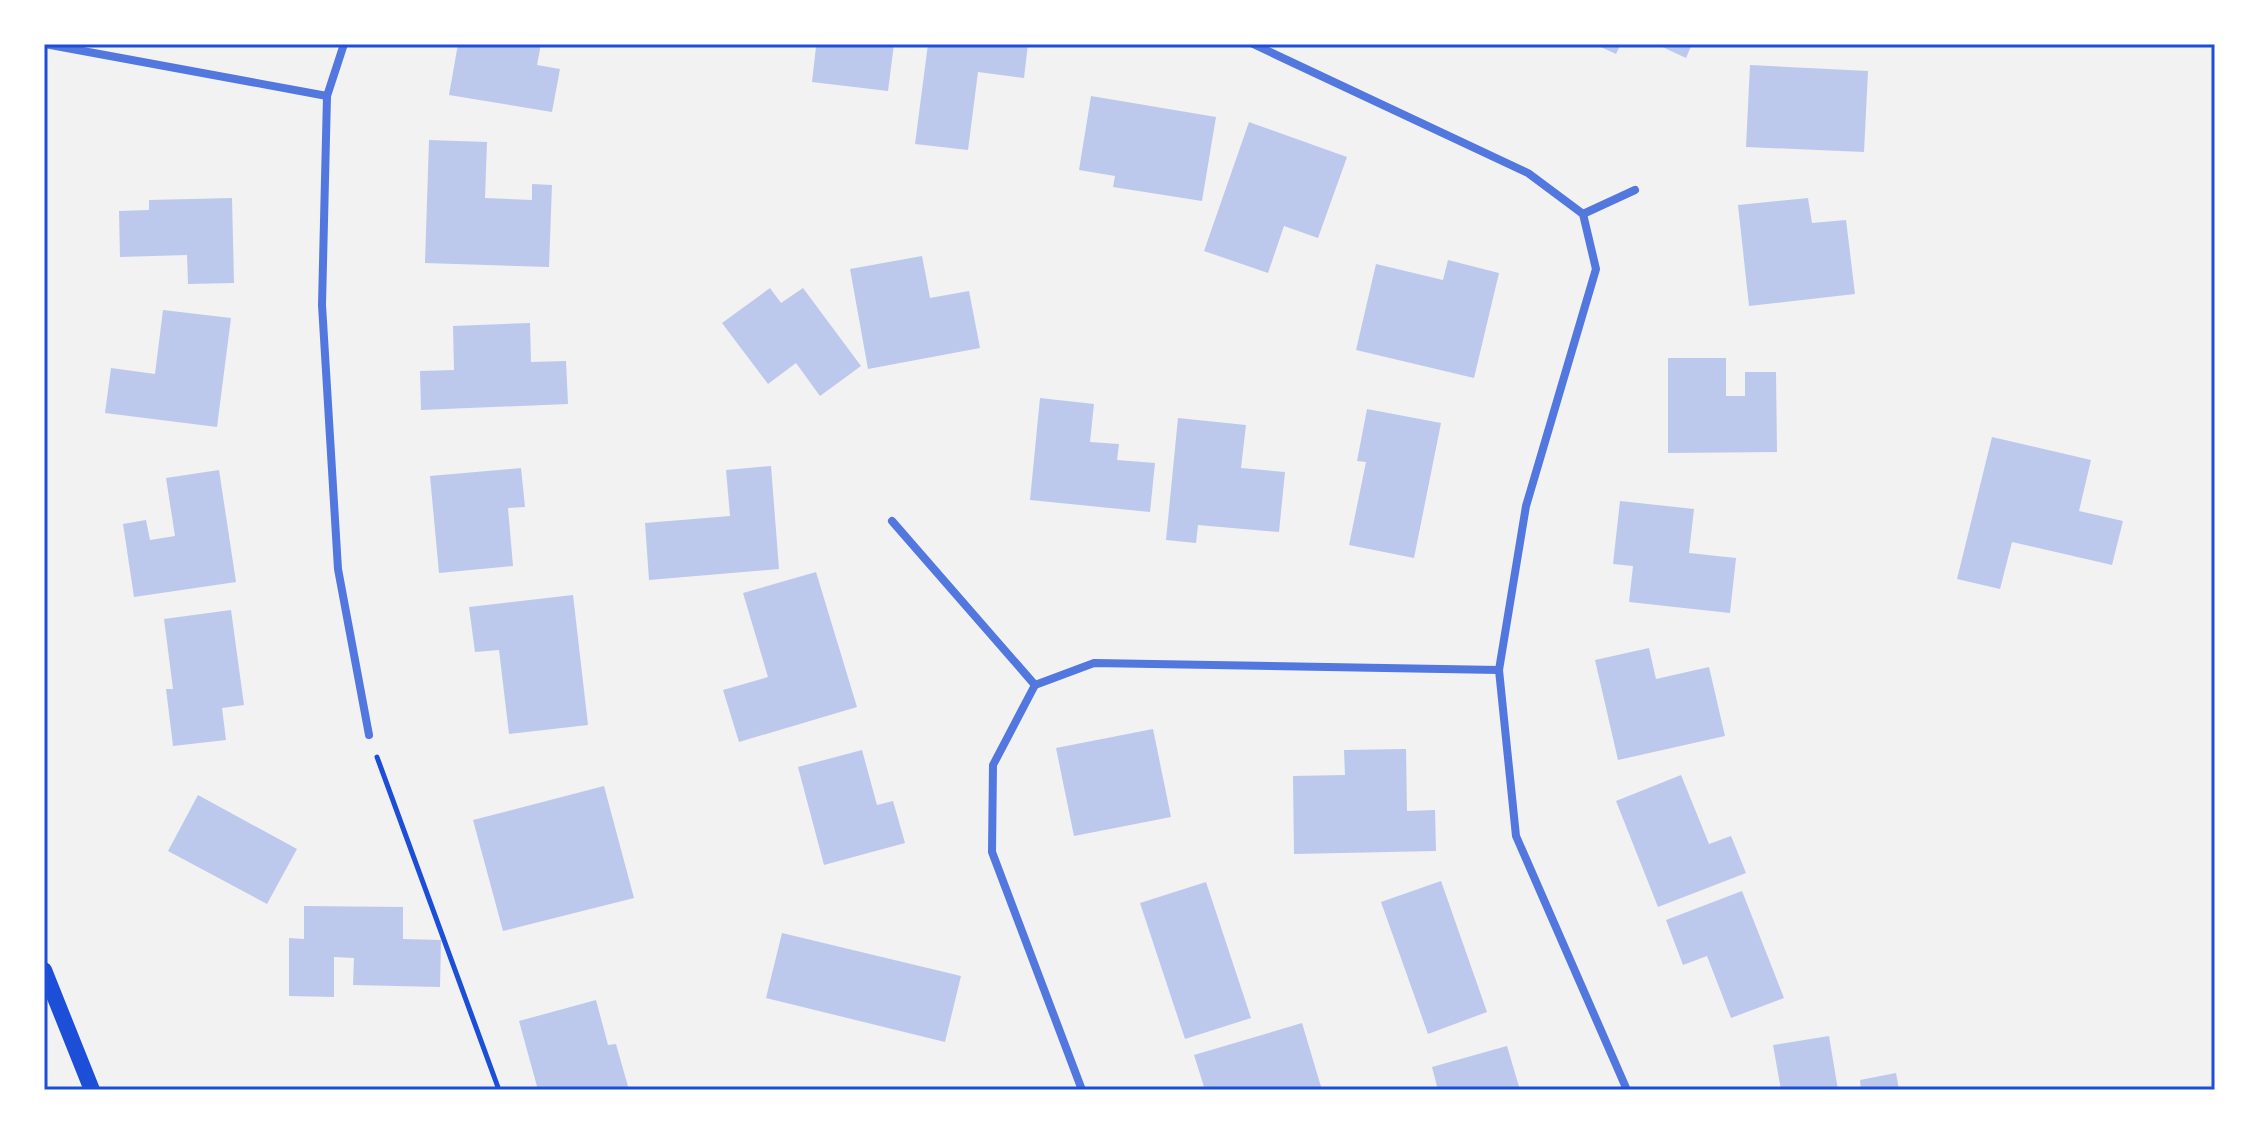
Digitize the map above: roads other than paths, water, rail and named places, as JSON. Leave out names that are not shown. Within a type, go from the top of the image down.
[{"type":"main road","points":[[44,970],[92,1090]]},
{"type":"street","points":[[45,44],[327,96]]},
{"type":"street","points":[[344,44],[327,96],[322,305],[338,569],[369,735]]},
{"type":"street","points":[[1253,44],[1528,173],[1583,214],[1596,269],[1526,506],[1499,670],[1516,836],[1627,1090]]},
{"type":"street","points":[[1583,214],[1635,190]]},
{"type":"street","points":[[892,521],[1035,685]]},
{"type":"street","points":[[1082,1090],[992,852],[993,765],[1035,685],[1094,663],[1499,670]]}]
